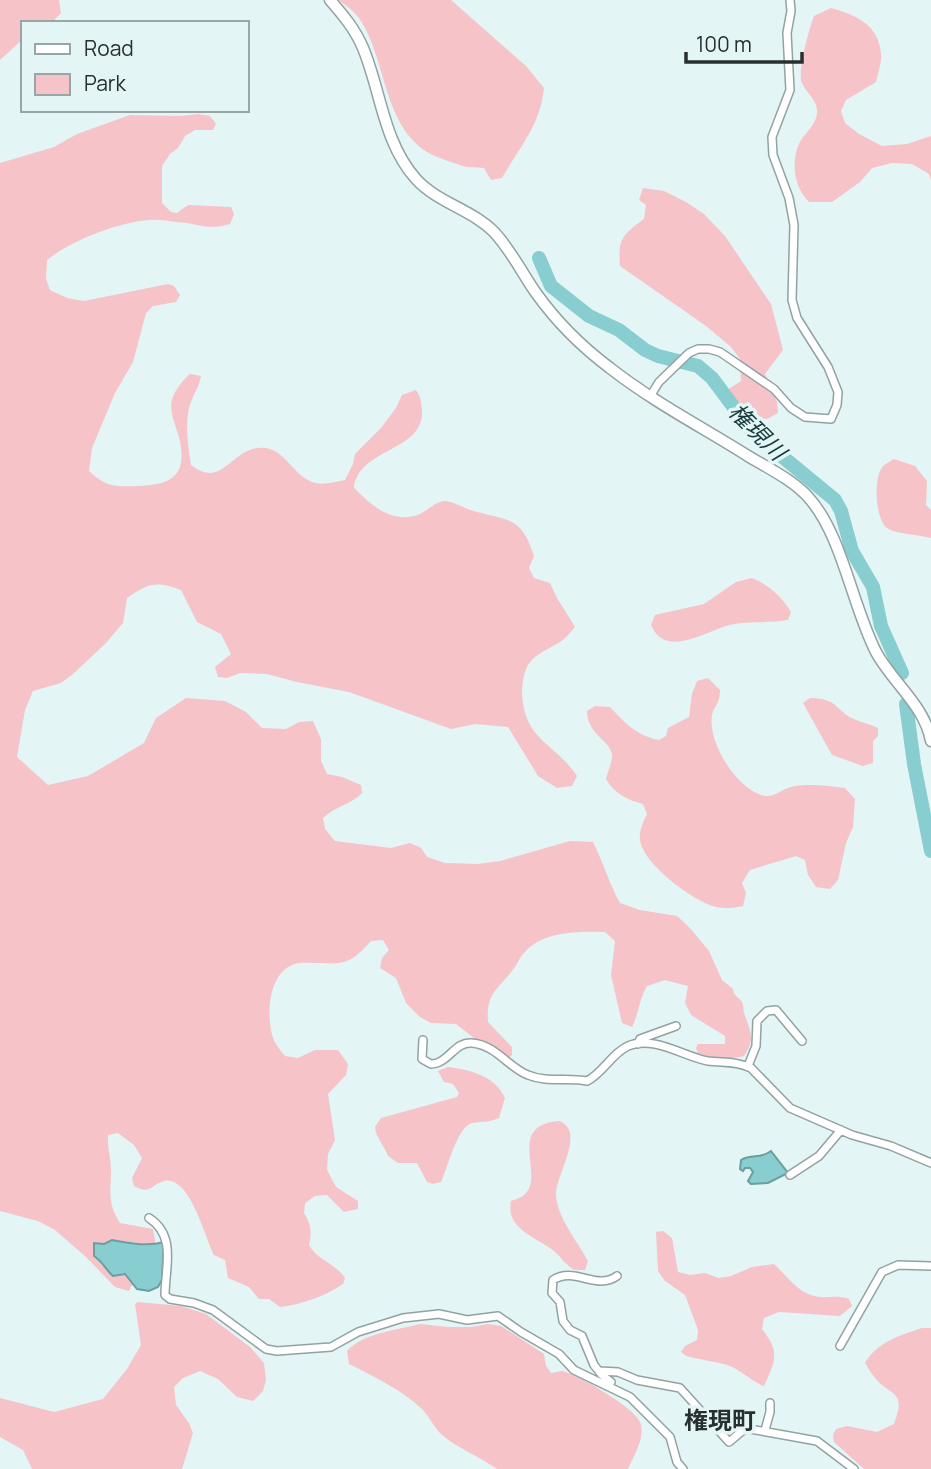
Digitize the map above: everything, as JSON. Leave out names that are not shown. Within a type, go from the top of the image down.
[{"type":"street","points":[[330,0],[357,35],[395,145],[416,179],[433,193],[473,214],[488,227],[505,246],[542,301],[564,326],[610,369],[773,471],[808,497],[827,523],[834,539],[860,618],[873,647],[887,671],[924,720],[931,741]]},
{"type":"street","points":[[651,395],[659,382],[689,353],[698,349],[709,349],[720,352],[774,389],[791,408],[805,417],[831,419],[837,405],[838,392],[828,368],[797,318],[792,300],[794,225],[789,198],[773,155],[772,137],[790,90],[787,33],[791,10],[789,0]]},
{"type":"street","points":[[748,1066],[756,1045],[757,1021],[766,1011],[776,1010],[802,1041]]},
{"type":"street","points":[[638,1044],[639,1039],[676,1026]]},
{"type":"street","points":[[423,1040],[422,1059],[430,1064],[444,1061],[462,1044],[474,1043],[508,1060],[524,1074],[587,1081],[628,1046],[638,1044],[678,1050],[708,1061],[734,1062],[748,1066],[790,1108],[931,1163]]},
{"type":"street","points":[[790,1175],[820,1156],[841,1130]]},
{"type":"street","points":[[149,1218],[165,1238],[165,1295],[170,1299],[213,1310],[265,1349],[277,1351],[331,1347],[358,1332],[403,1318],[439,1314],[467,1320],[498,1316],[559,1354],[574,1370],[630,1397],[665,1430],[673,1443],[677,1462],[683,1469]]},
{"type":"street","points":[[840,1346],[882,1272],[898,1265],[931,1266]]},
{"type":"street","points":[[617,1276],[610,1280],[590,1280],[568,1273],[553,1280],[551,1289],[560,1302],[563,1321],[582,1336],[599,1371],[618,1390]]},
{"type":"street","points":[[599,1371],[618,1372],[637,1380],[680,1388],[729,1442],[747,1427]]},
{"type":"street","points":[[765,1430],[770,1404]]},
{"type":"street","points":[[738,1419],[747,1427],[817,1441],[854,1469]]},
{"type":"green space","points":[[0,0],[59,0],[61,13],[53,21],[21,21],[21,41],[0,60]]},
{"type":"green space","points":[[339,0],[451,0],[526,66],[544,88],[542,101],[534,125],[502,178],[491,180],[484,168],[465,167],[435,156],[412,140],[393,108],[368,34],[357,15]]},
{"type":"green space","points":[[831,8],[857,18],[871,28],[876,35],[881,54],[876,82],[846,100],[841,111],[845,123],[882,146],[907,144],[931,136],[931,180],[929,174],[912,164],[892,163],[872,168],[860,182],[832,202],[809,202],[800,190],[796,176],[796,153],[817,114],[816,104],[801,80],[803,57],[814,16]]},
{"type":"green space","points":[[130,115],[210,116],[216,124],[213,130],[195,130],[185,136],[178,148],[170,154],[162,166],[162,203],[171,212],[177,213],[188,205],[231,207],[234,214],[230,224],[209,227],[159,220],[137,222],[81,240],[47,260],[46,279],[50,290],[67,298],[84,301],[168,284],[174,286],[180,295],[176,302],[153,306],[146,313],[133,362],[115,393],[92,448],[89,471],[106,483],[123,486],[160,483],[175,475],[181,461],[181,450],[171,405],[173,396],[190,374],[201,376],[188,415],[187,436],[191,465],[211,473],[226,467],[248,451],[267,448],[281,455],[298,473],[312,482],[324,484],[345,480],[355,454],[381,428],[402,395],[416,390],[422,411],[420,424],[413,435],[367,465],[358,475],[354,488],[376,507],[392,515],[410,517],[447,501],[511,521],[524,533],[534,556],[529,568],[534,578],[550,583],[575,627],[564,639],[535,657],[528,665],[522,685],[524,708],[534,731],[577,776],[572,786],[557,788],[538,776],[508,727],[475,724],[451,729],[349,692],[267,674],[240,673],[227,678],[218,677],[215,667],[231,654],[221,634],[197,622],[181,590],[165,585],[141,589],[127,598],[123,623],[106,643],[61,683],[33,691],[25,710],[17,757],[48,785],[88,776],[144,743],[156,718],[186,698],[225,701],[246,712],[262,728],[286,729],[299,722],[313,721],[321,739],[321,761],[327,774],[361,785],[362,793],[358,797],[323,818],[325,829],[335,841],[391,848],[410,843],[421,848],[427,857],[445,863],[478,864],[500,861],[570,841],[593,842],[620,903],[640,910],[677,916],[709,951],[722,980],[742,1002],[751,1034],[744,1056],[721,1058],[698,1053],[698,1044],[725,1044],[725,1036],[691,1015],[685,1003],[688,986],[665,980],[647,986],[632,1027],[622,1023],[611,975],[615,941],[605,932],[573,932],[551,936],[541,940],[522,955],[493,994],[489,1005],[488,1022],[512,1047],[512,1055],[509,1058],[479,1042],[456,1024],[431,1023],[420,1017],[406,1003],[396,978],[380,968],[382,958],[389,950],[383,940],[371,941],[357,955],[346,961],[292,965],[278,978],[271,997],[273,1038],[285,1056],[298,1058],[315,1050],[338,1050],[348,1064],[346,1075],[328,1094],[335,1140],[328,1154],[327,1170],[336,1187],[358,1201],[358,1209],[344,1212],[327,1195],[315,1196],[305,1203],[304,1213],[310,1228],[309,1245],[345,1278],[343,1284],[320,1296],[280,1307],[269,1299],[259,1299],[249,1287],[228,1278],[225,1260],[214,1255],[195,1209],[182,1188],[173,1182],[164,1181],[144,1190],[134,1186],[132,1178],[142,1158],[134,1145],[118,1133],[108,1135],[113,1209],[120,1223],[153,1229],[156,1245],[112,1240],[93,1247],[94,1256],[109,1272],[125,1274],[133,1283],[129,1291],[115,1287],[55,1230],[38,1221],[0,1211],[0,163],[54,147],[77,134]]},
{"type":"green space","points":[[643,188],[664,191],[704,214],[725,236],[771,304],[783,350],[765,374],[777,402],[778,413],[767,419],[740,417],[725,398],[727,390],[741,381],[740,359],[731,347],[706,326],[620,266],[623,238],[644,219],[646,205],[639,200]]},
{"type":"green space","points":[[894,459],[915,466],[927,481],[926,505],[931,510],[931,538],[896,532],[883,523],[878,508],[877,482],[882,467]]},
{"type":"green space","points":[[752,578],[784,601],[791,612],[788,620],[734,624],[678,642],[667,641],[658,635],[651,625],[655,615],[704,604],[736,582]]},
{"type":"green space","points":[[708,678],[720,690],[712,715],[714,738],[727,764],[745,785],[766,796],[797,786],[845,788],[855,799],[853,827],[846,843],[838,880],[830,889],[816,887],[808,875],[805,860],[796,856],[750,870],[742,883],[746,893],[743,906],[716,907],[670,880],[643,850],[640,833],[647,814],[643,804],[622,795],[606,779],[611,751],[591,726],[587,711],[595,706],[610,707],[638,732],[659,740],[666,736],[668,728],[689,717],[697,681]]},
{"type":"green space","points":[[810,698],[827,700],[850,717],[878,728],[878,736],[873,741],[873,763],[863,766],[832,755],[803,703]]},
{"type":"green space","points":[[448,1067],[474,1072],[489,1079],[505,1098],[499,1118],[467,1126],[454,1148],[441,1182],[433,1184],[427,1182],[417,1163],[398,1163],[388,1156],[375,1127],[381,1118],[457,1097],[459,1093],[453,1084],[444,1082],[438,1071]]},
{"type":"green space","points":[[559,1121],[567,1126],[570,1144],[556,1196],[564,1222],[588,1261],[585,1270],[574,1270],[568,1266],[554,1251],[517,1225],[510,1211],[511,1201],[525,1194],[530,1185],[529,1151],[534,1131],[543,1124]]},
{"type":"green space","points":[[663,1231],[672,1238],[678,1272],[690,1275],[705,1273],[719,1278],[752,1267],[774,1264],[806,1293],[849,1299],[852,1306],[840,1316],[779,1312],[764,1318],[762,1329],[772,1344],[774,1356],[764,1386],[730,1366],[686,1356],[681,1352],[685,1346],[697,1340],[698,1330],[685,1295],[665,1281],[658,1271],[656,1232]]},
{"type":"green space","points":[[138,1302],[181,1306],[206,1314],[250,1347],[264,1363],[266,1380],[263,1391],[253,1401],[237,1397],[218,1379],[200,1371],[183,1378],[174,1387],[176,1405],[193,1433],[182,1469],[32,1469],[23,1450],[0,1437],[0,1398],[54,1412],[103,1399],[127,1369],[141,1345],[135,1304]]},
{"type":"green space","points":[[420,1324],[448,1327],[488,1324],[501,1326],[544,1354],[546,1366],[551,1373],[569,1373],[617,1401],[636,1416],[641,1428],[638,1446],[628,1469],[497,1469],[442,1435],[422,1409],[406,1396],[349,1364],[347,1351],[362,1340]]},
{"type":"green space","points":[[922,1328],[931,1328],[931,1469],[864,1469],[834,1442],[833,1435],[836,1429],[847,1426],[877,1432],[894,1424],[898,1413],[898,1400],[875,1378],[865,1363],[883,1345]]},
{"type":"water","points":[[771,1151],[788,1173],[768,1183],[751,1184],[748,1181],[753,1172],[750,1168],[743,1171],[740,1169],[741,1160]]},
{"type":"water","points":[[112,1240],[145,1244],[164,1242],[162,1280],[158,1287],[149,1291],[137,1289],[125,1274],[113,1276],[110,1273],[94,1256],[94,1243],[104,1244]]},
{"type":"waterway","name":"権現川","points":[[539,258],[551,286],[589,316],[619,330],[645,350],[658,356],[698,366],[712,378],[761,439],[835,500],[841,511],[852,551],[873,587],[881,626],[902,673]]},
{"type":"waterway","name":"権現川","points":[[906,704],[914,764],[931,851]]},
{"type":"district","name":"権現町","points":[[720,1419]]}]
